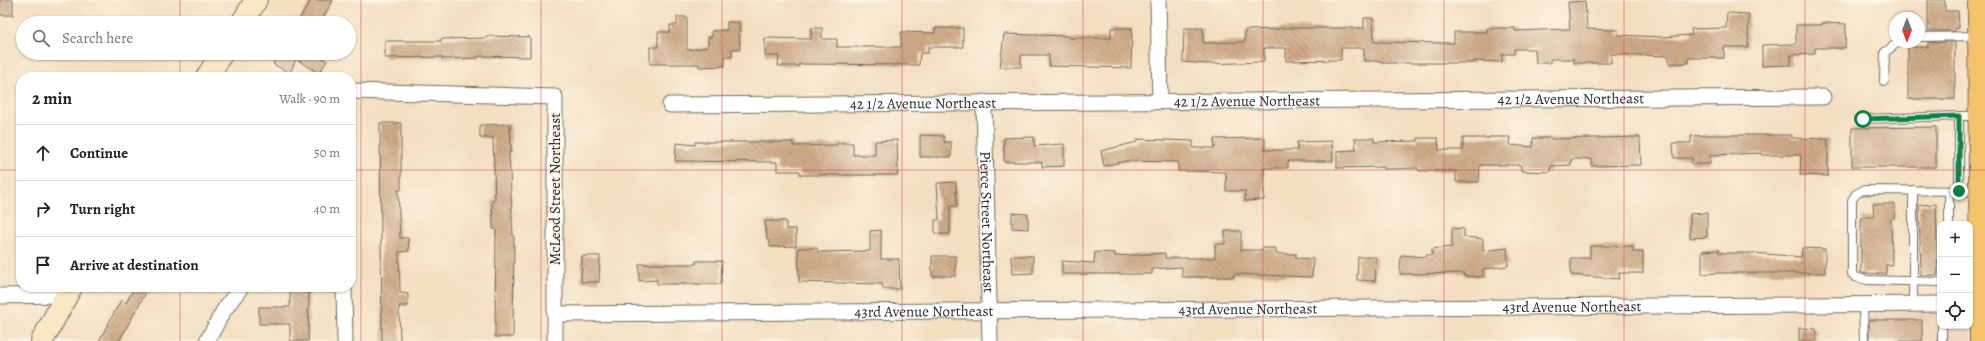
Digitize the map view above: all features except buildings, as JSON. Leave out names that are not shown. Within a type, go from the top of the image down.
[{"type":"main road","points":[[1978,0],[1979,36],[1970,116],[1969,156],[1970,191],[1981,341]]},
{"type":"street","points":[[246,16],[256,0]]},
{"type":"street","points":[[1158,0],[1160,101]]},
{"type":"street","points":[[210,72],[218,60]]},
{"type":"street","name":"McLeod Street Northeast","points":[[356,91],[554,97],[555,341]]},
{"type":"street","name":"42 1/2 Avenue Northeast","points":[[670,104],[1823,97]]},
{"type":"street","name":"Pierce Street Northeast","points":[[984,102],[990,341]]},
{"type":"street","points":[[0,296],[54,292]]},
{"type":"street","points":[[42,341],[67,292]]},
{"type":"street","points":[[207,341],[224,310],[238,292]]},
{"type":"street","points":[[344,292],[345,341]]},
{"type":"street","name":"43rd Avenue Northeast","points":[[555,314],[1937,304]]},
{"type":"lane","points":[[1925,37],[1979,36]]},
{"type":"lane","points":[[1884,80],[1884,52],[1890,48]]},
{"type":"lane","points":[[1863,119],[1970,116]]},
{"type":"lane","points":[[1937,282],[1867,280],[1855,277],[1852,274],[1852,200],[1856,194],[1863,190],[1970,191]]},
{"type":"lane","points":[[1913,190],[1913,304]]},
{"type":"lane","points":[[1949,191],[1949,221]]},
{"type":"lane","points":[[1863,305],[1864,341]]},
{"type":"lane","points":[[1942,329],[1942,341]]},
{"type":"shaded area","points":[[1937,310],[1937,329],[1971,329],[1974,341],[1867,341],[1867,312]]},
{"type":"route","points":[[1863,119],[1959,116],[1959,191]]}]
